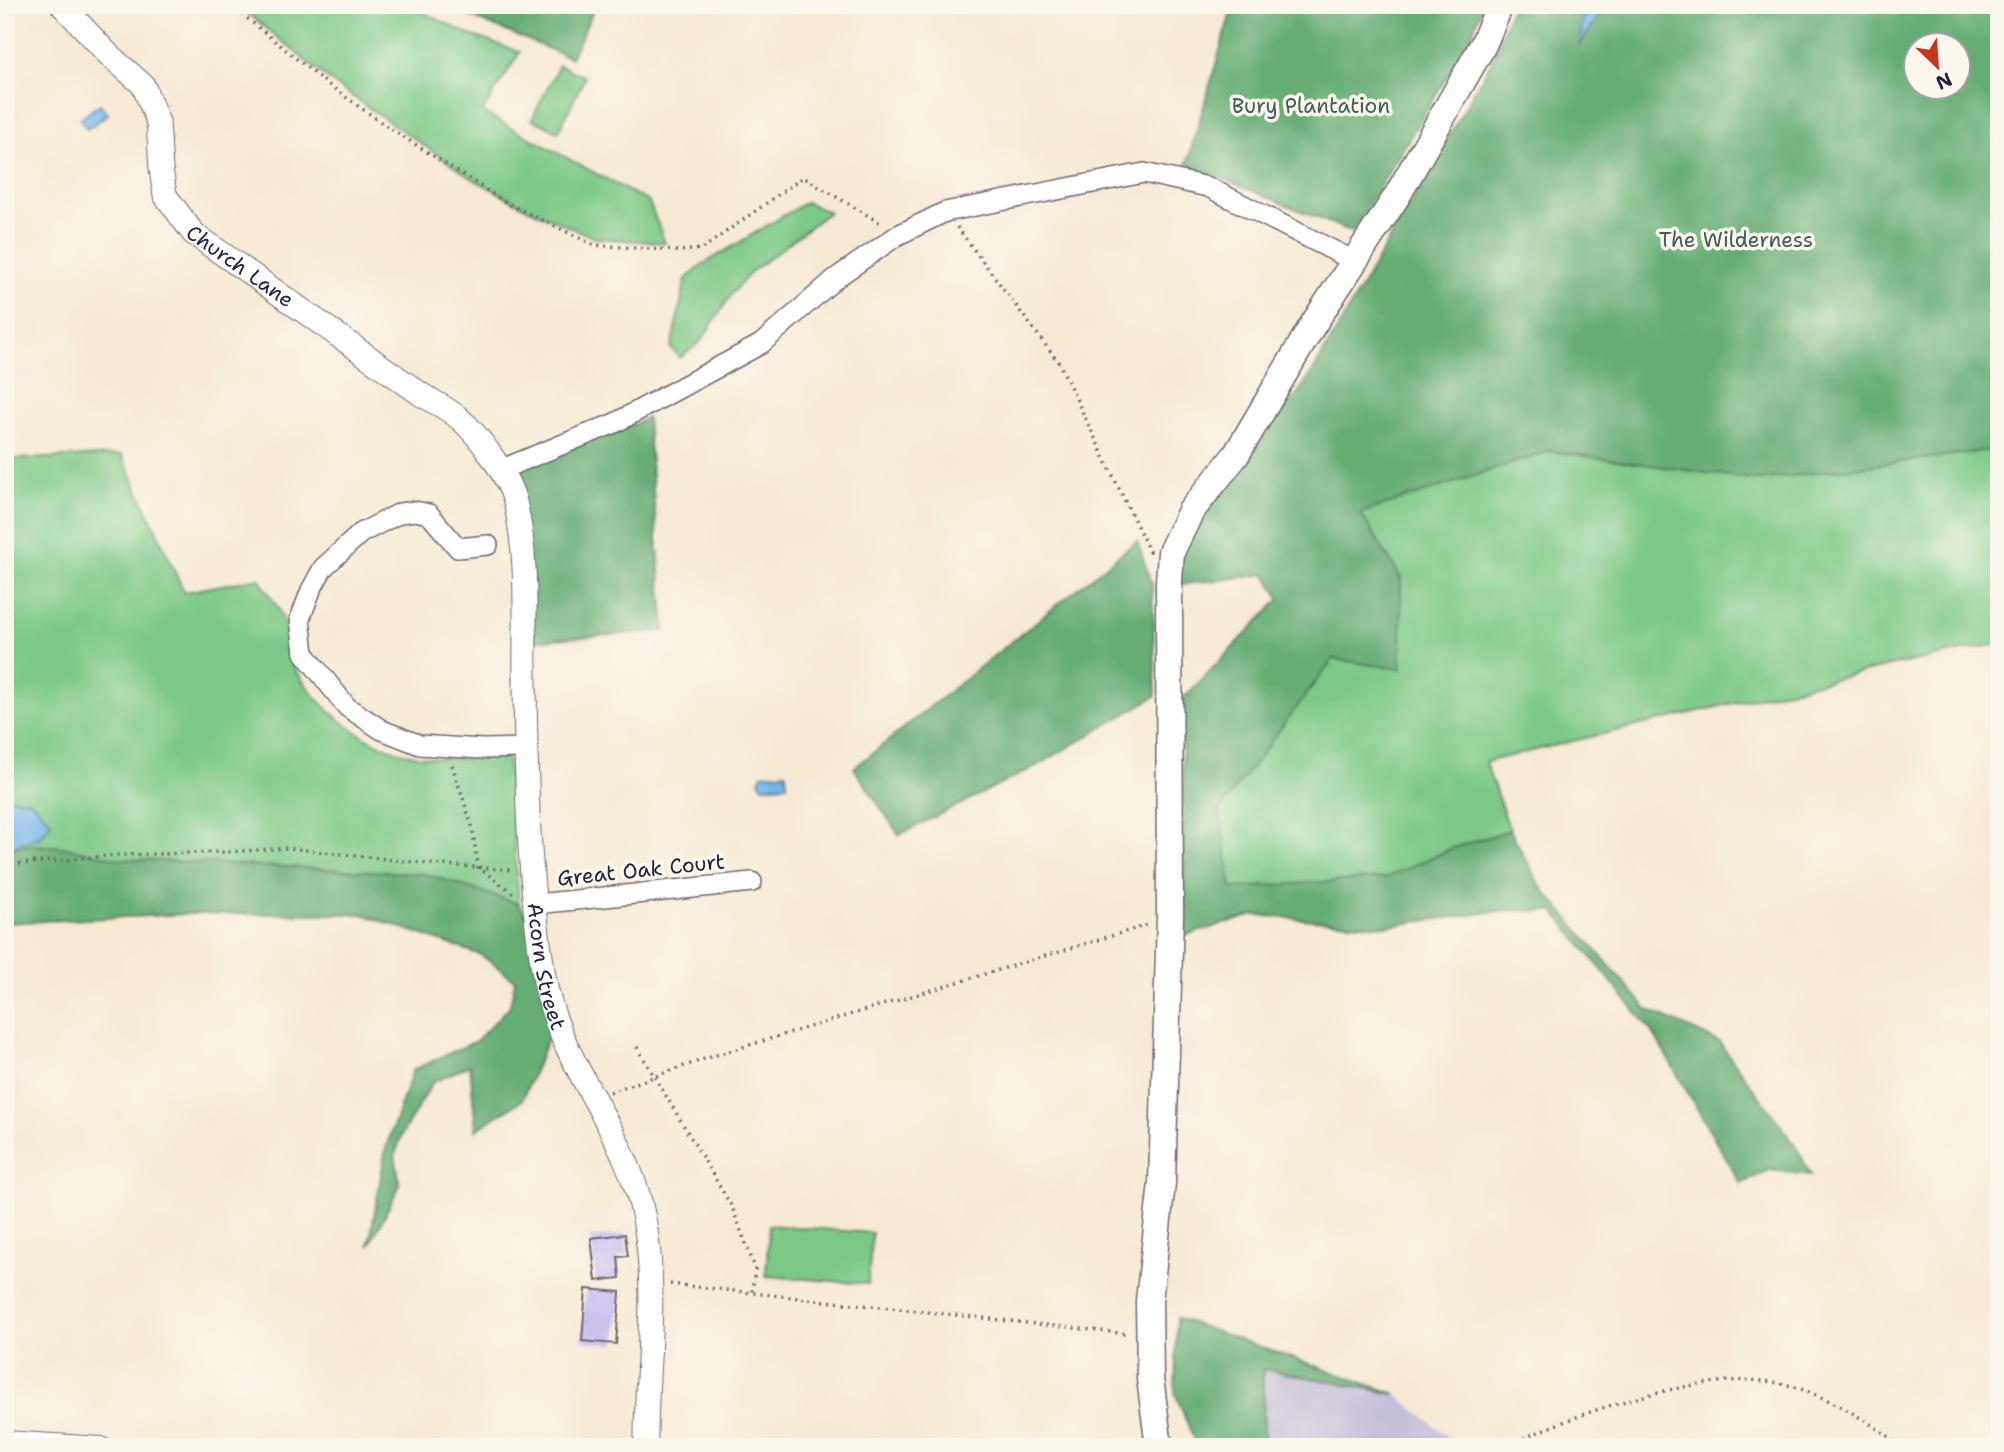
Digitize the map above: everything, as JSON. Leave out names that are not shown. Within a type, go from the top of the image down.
[{"type":"main road","points":[[1159,1447],[1150,1378],[1148,1336],[1149,1301],[1162,1183],[1170,918],[1171,552],[1191,511],[1236,456],[1314,323],[1397,196],[1483,45],[1500,5]]},
{"type":"street","name":"Church Lane","points":[[62,5],[108,54],[144,85],[158,122],[165,195],[193,233],[242,265],[422,395],[460,418],[492,456],[500,470]]},
{"type":"street","points":[[500,470],[615,423],[761,344],[836,278],[898,235],[946,212],[1144,173],[1208,187],[1356,262]]},
{"type":"street","name":"Acorn Street","points":[[500,470],[515,499],[523,560],[525,748],[535,901],[544,977],[556,1027],[622,1153],[640,1202],[650,1282],[646,1447]]},
{"type":"street","points":[[488,545],[458,548],[429,514],[415,511],[400,513],[360,533],[323,568],[311,590],[300,619],[304,653],[347,707],[382,730],[420,745],[525,748]]},
{"type":"street","name":"Great Oak Court","points":[[535,901],[751,883]]},
{"type":"lane","points":[[5,1436],[102,1442],[112,1447]]},
{"type":"path","points":[[232,5],[326,83],[385,125],[505,202],[594,245],[678,251],[702,249],[803,177],[898,235]]},
{"type":"path","points":[[946,212],[1059,363],[1143,542],[1169,582]]},
{"type":"path","points":[[445,747],[472,826],[478,867],[519,898],[535,901]]},
{"type":"path","points":[[5,865],[118,855],[288,848],[533,871]]},
{"type":"path","points":[[594,1097],[713,1056],[1170,918]]},
{"type":"path","points":[[637,1047],[732,1207],[755,1268],[752,1293]]},
{"type":"path","points":[[650,1282],[1148,1336]]},
{"type":"path","points":[[1505,1447],[1572,1418],[1684,1386],[1744,1380],[1784,1384],[1829,1401],[1902,1447]]},
{"type":"shaded area","points":[[1262,1369],[1396,1394],[1457,1444],[1456,1447],[1264,1447]]},
{"type":"green space","points":[[238,5],[408,5],[468,34],[520,52],[482,112],[649,202],[665,243],[595,238],[529,209],[473,179],[334,84]]},
{"type":"green space","points":[[443,5],[596,5],[571,58]]},
{"type":"green space","name":"Bury Plantation","points":[[1233,5],[1483,5],[1470,39],[1352,232],[1187,164]]},
{"type":"green space","name":"The Wilderness","points":[[1512,5],[1585,5],[1580,44],[1606,5],[1999,5],[1999,449],[1758,480],[1550,451],[1361,513],[1401,578],[1401,669],[1333,659],[1219,810],[1232,888],[1385,878],[1453,848],[1510,830],[1540,886],[1647,1009],[1719,1042],[1794,1143],[1811,1175],[1769,1170],[1741,1184],[1653,1033],[1554,911],[1506,910],[1384,926],[1254,915],[1184,936],[1182,700],[1280,599],[1266,574],[1169,586],[1179,547],[1309,378],[1492,61]]},
{"type":"green space","points":[[559,65],[585,77],[558,132],[532,119]]},
{"type":"green space","points":[[806,202],[829,212],[751,272],[733,292],[701,341],[680,358],[671,348],[686,279],[702,265]]},
{"type":"green space","points":[[647,418],[665,631],[528,641],[516,508],[495,467],[617,432]]},
{"type":"green space","points":[[1999,449],[1999,644],[1889,666],[1485,762],[1510,830],[1453,848],[1385,878],[1232,889],[1219,810],[1333,659],[1401,668],[1401,578],[1360,513],[1550,451],[1758,480]]},
{"type":"green space","points":[[122,455],[184,592],[259,578],[284,620],[291,662],[316,697],[348,726],[385,747],[406,753],[447,758],[507,757],[519,904],[426,874],[120,859],[62,847],[30,845],[5,849],[42,836],[30,800],[5,798],[5,464],[15,459]]},
{"type":"green space","points":[[1137,541],[1152,584],[1156,696],[1040,764],[899,835],[854,768]]},
{"type":"green space","points":[[30,845],[62,847],[120,859],[426,874],[519,904],[530,921],[551,1031],[522,1100],[476,1130],[470,1065],[433,1082],[402,1134],[395,1155],[400,1185],[369,1246],[386,1147],[413,1070],[476,1041],[510,1006],[515,980],[481,955],[362,914],[191,914],[5,923],[5,849]]},
{"type":"green space","points":[[769,1225],[872,1233],[868,1284],[766,1276]]},
{"type":"green space","points":[[1177,1318],[1396,1394],[1263,1369],[1264,1447],[1197,1447],[1175,1393]]},
{"type":"water","points":[[1585,5],[1606,5],[1579,46]]},
{"type":"water","points":[[100,104],[108,114],[87,129],[80,119]]},
{"type":"water","points":[[786,772],[787,785],[763,786],[759,781],[762,774]]},
{"type":"water","points":[[5,798],[30,800],[51,822],[42,836],[5,849]]},
{"type":"building","points":[[625,1234],[628,1256],[618,1257],[620,1278],[596,1281],[591,1238]]},
{"type":"building","points":[[586,1289],[620,1292],[616,1344],[582,1341]]}]
